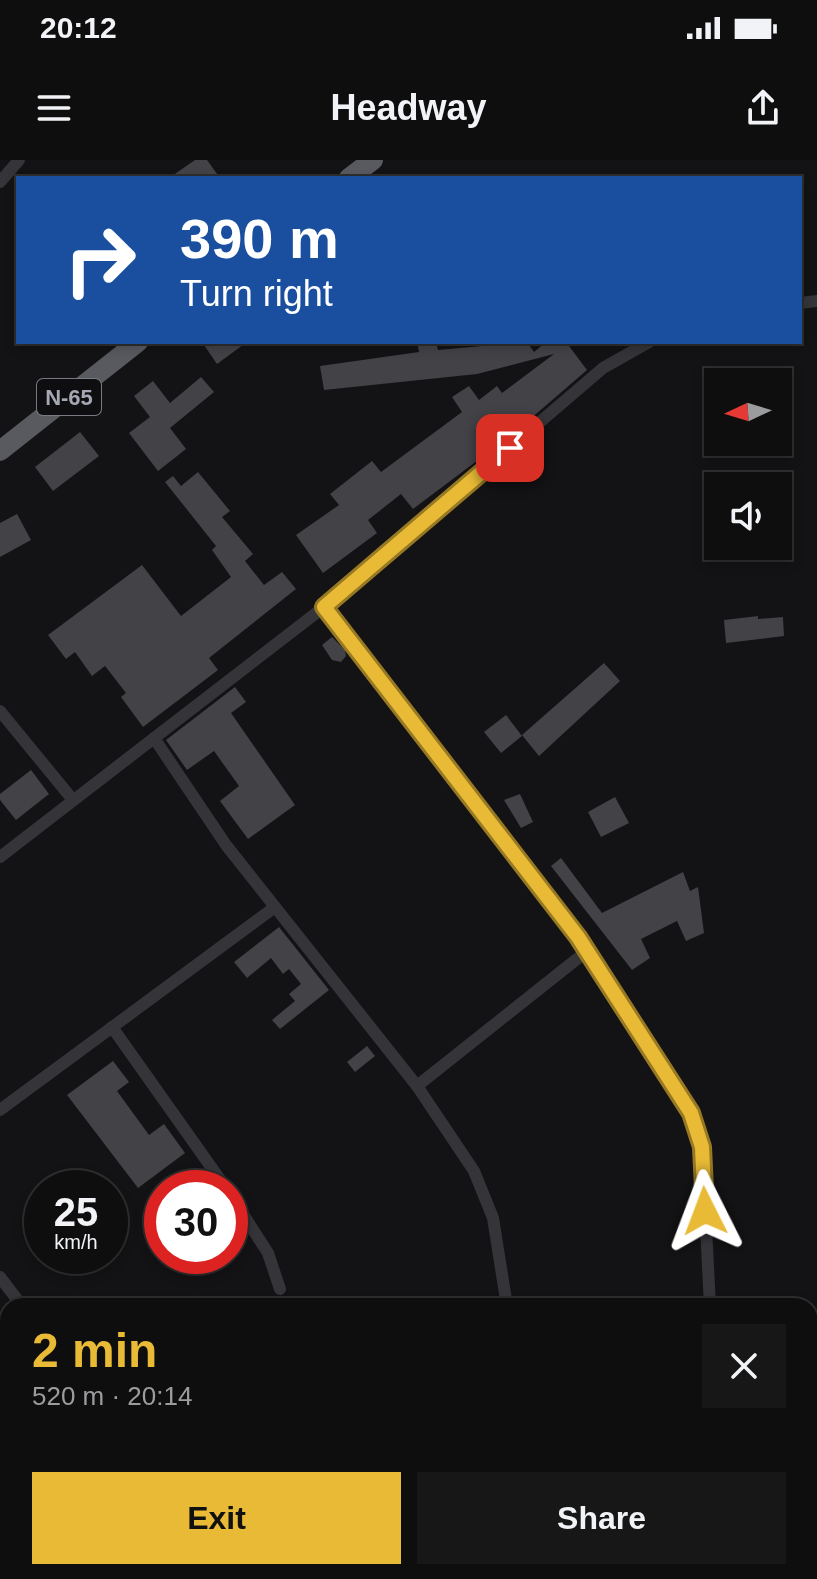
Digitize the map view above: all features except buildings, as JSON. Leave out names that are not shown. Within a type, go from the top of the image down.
[{"type":"highway","points":[[352,176],[373,160]]},
{"type":"highway","name":"N-65","points":[[0,451],[135,344]]},
{"type":"street","points":[[0,182],[19,160]]},
{"type":"street","points":[[0,857],[324,607],[603,368],[645,344]]},
{"type":"street","points":[[324,607],[587,951],[691,1113],[702,1147],[710,1298]]},
{"type":"street","points":[[0,711],[73,800]]},
{"type":"street","points":[[154,738],[226,845],[417,1086],[474,1171],[493,1218],[506,1298]]},
{"type":"street","points":[[0,1110],[275,907]]},
{"type":"street","points":[[417,1086],[587,951]]},
{"type":"street","points":[[112,1027],[213,1170]]},
{"type":"street","points":[[248,1222],[268,1253],[280,1289]]},
{"type":"street","points":[[0,1277],[16,1298]]},
{"type":"route","points":[[510,448],[324,607],[578,937],[691,1113],[702,1147],[705,1211]]}]
